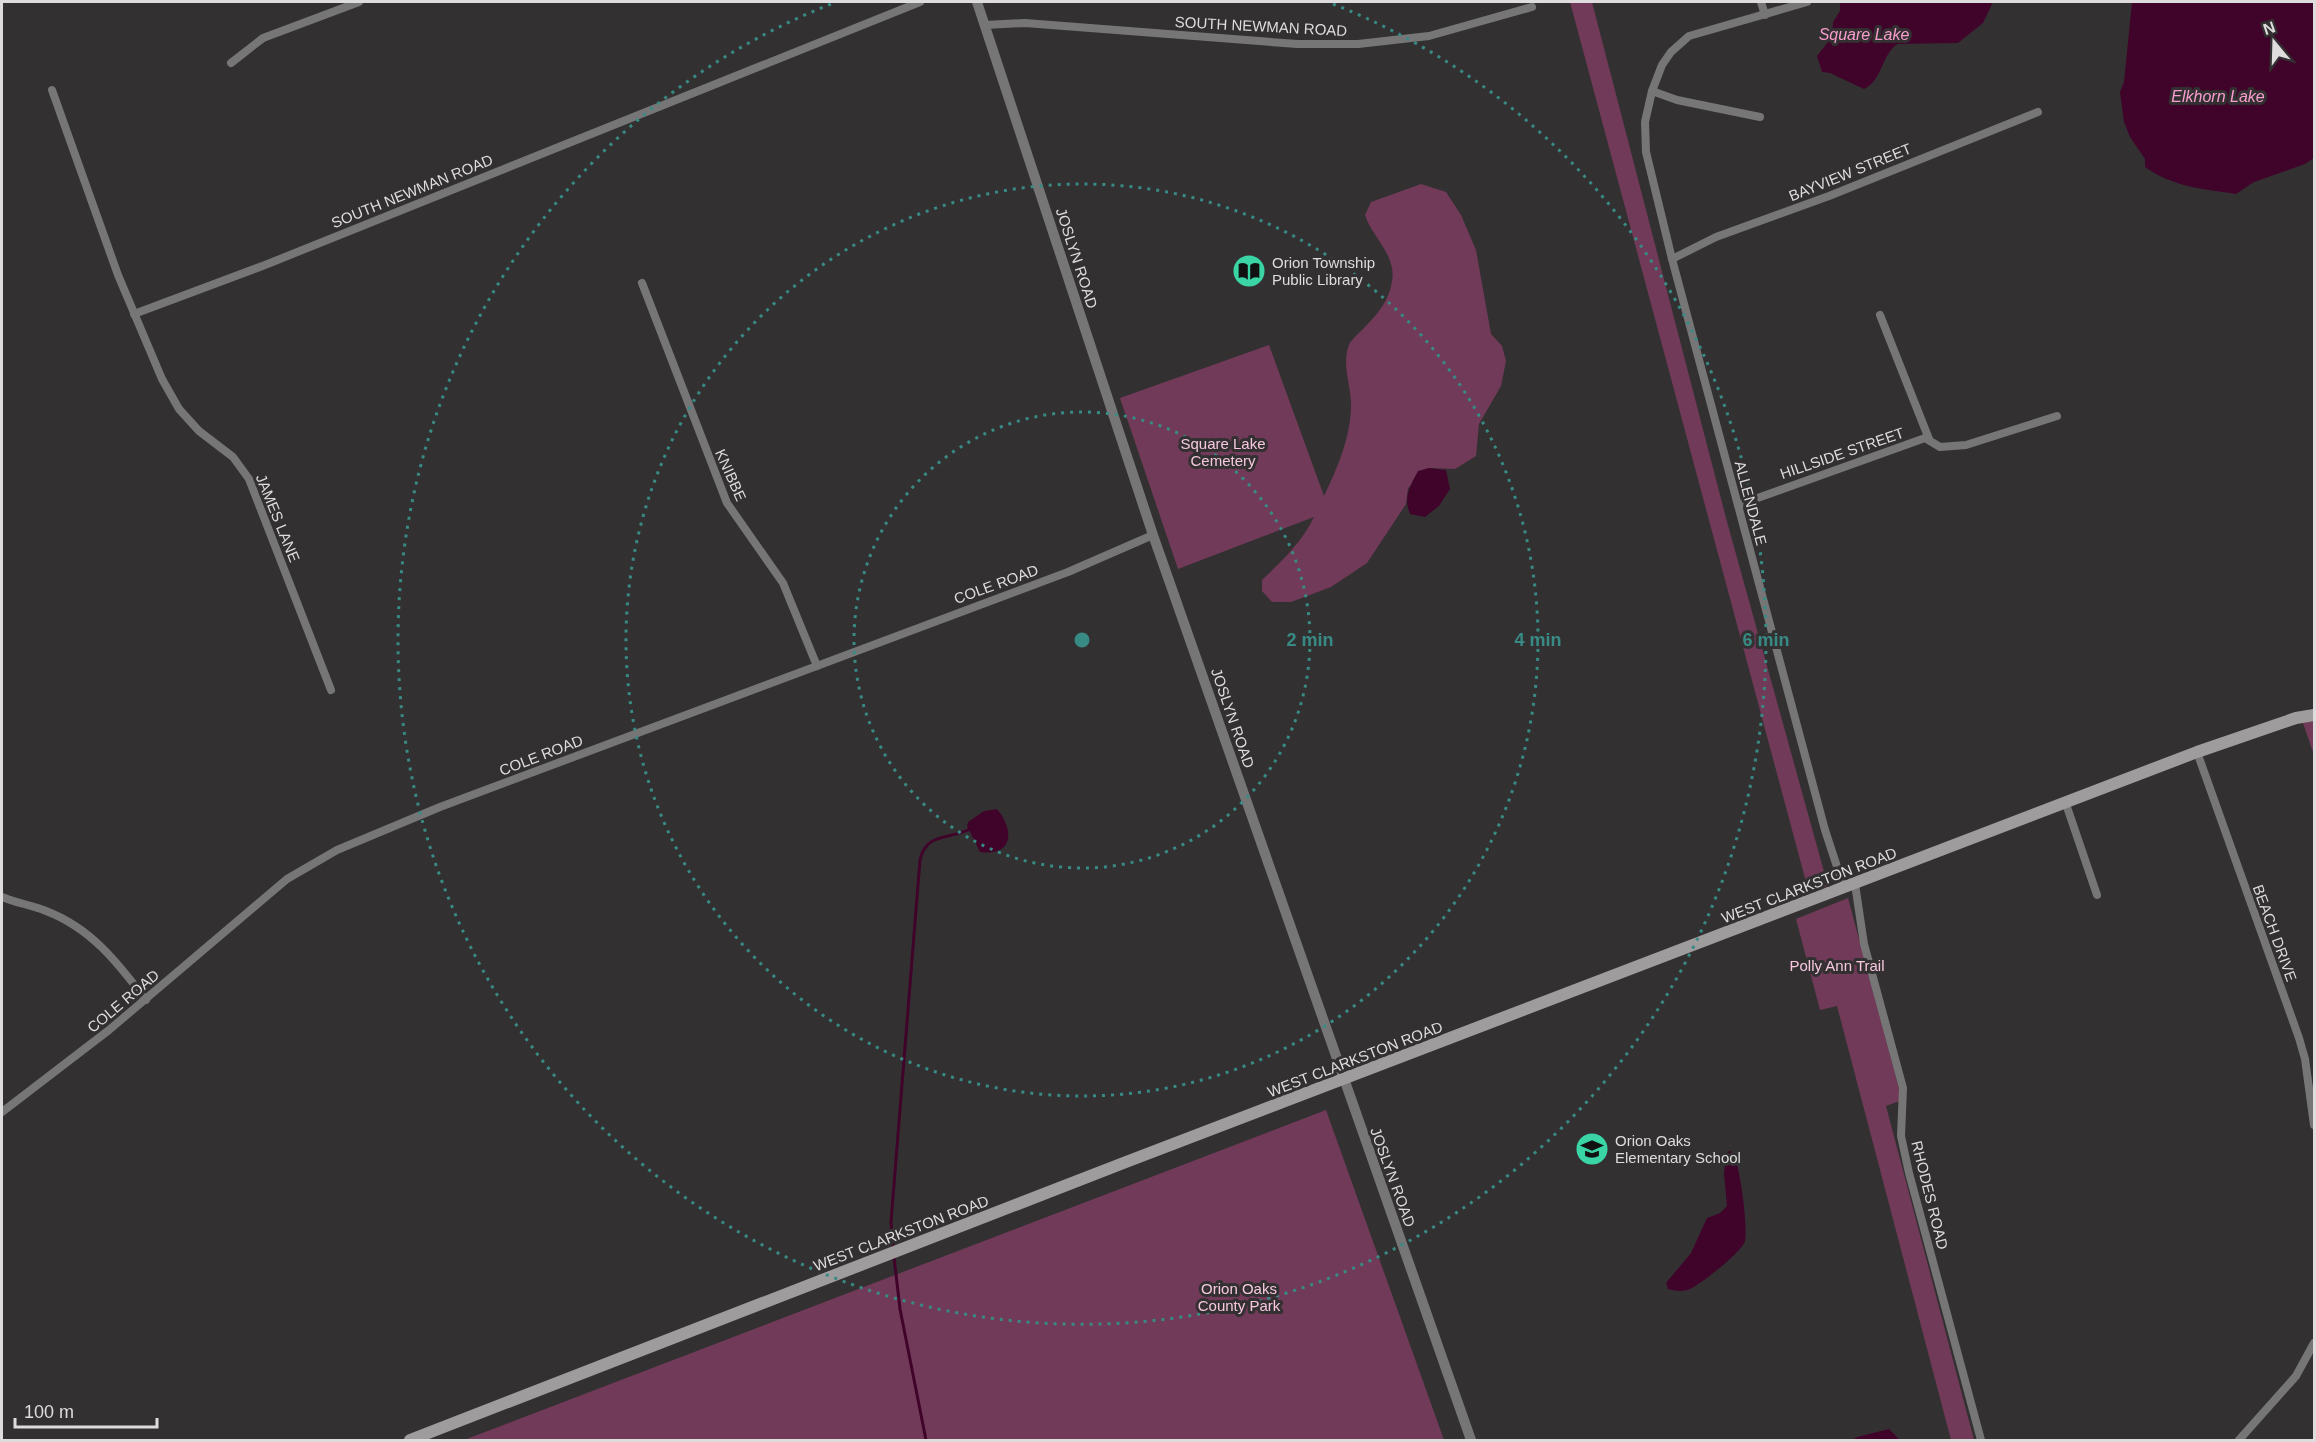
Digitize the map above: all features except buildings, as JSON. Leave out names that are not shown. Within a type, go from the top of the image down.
[{"type":"main road","name":"WEST CLARKSTON ROAD","points":[[410,1440],[2197,752],[2296,718],[2314,715]]},
{"type":"street","points":[[231,63],[247,48],[263,38],[359,2]]},
{"type":"street","name":"SOUTH NEWMAN ROAD","points":[[134,314],[265,265],[920,2]]},
{"type":"street","name":"JOSLYN ROAD","points":[[977,2],[1153,535],[1471,1440]]},
{"type":"street","points":[[1761,2],[1765,15]]},
{"type":"street","name":"ALLENDALE","points":[[1807,2],[1689,36],[1667,58],[1652,91],[1645,122],[1646,152],[1672,259],[1738,505],[1849,886]]},
{"type":"street","name":"SOUTH NEWMAN ROAD","points":[[985,25],[1025,23],[1297,44],[1358,44],[1430,36],[1532,7]]},
{"type":"street","points":[[52,90],[134,314]]},
{"type":"street","points":[[1652,91],[1677,100],[1760,117]]},
{"type":"street","name":"BAYVIEW STREET","points":[[1672,259],[1716,237],[1829,196],[2038,112]]},
{"type":"street","name":"KNIBBE","points":[[642,283],[727,503],[783,583],[817,666]]},
{"type":"street","name":"JAMES LANE","points":[[134,314],[162,379],[179,409],[199,431],[233,458],[249,479],[331,690]]},
{"type":"street","points":[[1880,315],[1929,439],[1940,447],[1966,445],[2057,416]]},
{"type":"street","name":"HILLSIDE STREET","points":[[1738,505],[1835,468],[1929,439]]},
{"type":"street","name":"COLE ROAD","points":[[2,1112],[146,1000],[287,879],[311,863],[440,807],[1068,572],[1153,535]]},
{"type":"street","name":"BEACH DRIVE","points":[[2197,752],[2299,1038],[2305,1059],[2314,1125]]},
{"type":"street","points":[[2066,804],[2097,895]]},
{"type":"street","name":"RHODES ROAD","points":[[1849,886],[1903,1088],[1901,1136],[1909,1173],[1981,1440]]},
{"type":"street","points":[[2,897],[47,911],[85,932],[113,957],[146,1000]]},
{"type":"street","points":[[2239,1440],[2296,1376],[2314,1343]]},
{"type":"green space","points":[[1570,2],[1592,2],[1726,518],[1828,886],[1809,893]]},
{"type":"green space","name":"Square Lake Cemetery","points":[[1421,184],[1446,192],[1461,215],[1476,250],[1491,334],[1502,346],[1506,361],[1501,386],[1479,424],[1476,456],[1455,469],[1429,468],[1408,488],[1406,504],[1367,563],[1331,587],[1291,602],[1272,602],[1262,591],[1262,580],[1298,543],[1314,517],[1178,569],[1120,398],[1269,345],[1324,496],[1342,454],[1350,420],[1351,400],[1346,368],[1349,345],[1381,308],[1388,296],[1392,281],[1393,272],[1388,255],[1365,215],[1371,202]]},
{"type":"green space","points":[[2314,721],[2314,755],[2303,723]]},
{"type":"green space","name":"Polly Ann Trail","points":[[1848,898],[1902,1100],[1886,1106],[1974,1440],[1951,1440],[1837,1006],[1820,1010],[1796,919]]},
{"type":"green space","name":"Orion Oaks County Park","points":[[1326,1110],[1444,1440],[464,1440]]},
{"type":"water","name":"Square Lake","points":[[1840,2],[1993,2],[1983,23],[1958,43],[1897,44],[1874,80],[1864,89],[1830,73],[1822,72],[1817,56],[1832,37],[1833,22],[1840,11]]},
{"type":"water","name":"Elkhorn Lake","points":[[2132,2],[2314,2],[2314,158],[2305,164],[2254,182],[2236,194],[2177,183],[2145,167],[2145,159],[2130,137],[2124,122],[2120,92],[2124,82]]},
{"type":"water","points":[[1429,468],[1446,470],[1450,489],[1439,506],[1425,517],[1410,514],[1407,497],[1410,487],[1418,471]]},
{"type":"water","points":[[997,809],[1007,825],[1008,840],[999,850],[980,852],[967,826],[968,822],[984,811]]},
{"type":"water","points":[[1731,1151],[1737,1166],[1742,1194],[1745,1241],[1729,1260],[1695,1286],[1682,1291],[1668,1289],[1666,1283],[1691,1253],[1707,1218],[1720,1213],[1727,1206],[1724,1174],[1726,1152]]},
{"type":"water","points":[[1889,1429],[1900,1440],[1852,1440],[1857,1437]]},
{"type":"waterway","points":[[893,1248],[891,1222],[920,860],[927,845],[933,841],[970,829]]},
{"type":"waterway","points":[[894,1257],[900,1309],[926,1440]]},
{"type":"place","name":"Orion Township Public Library","points":[[1249,271]]},
{"type":"place","name":"Orion Oaks Elementary School","points":[[1592,1149]]}]
